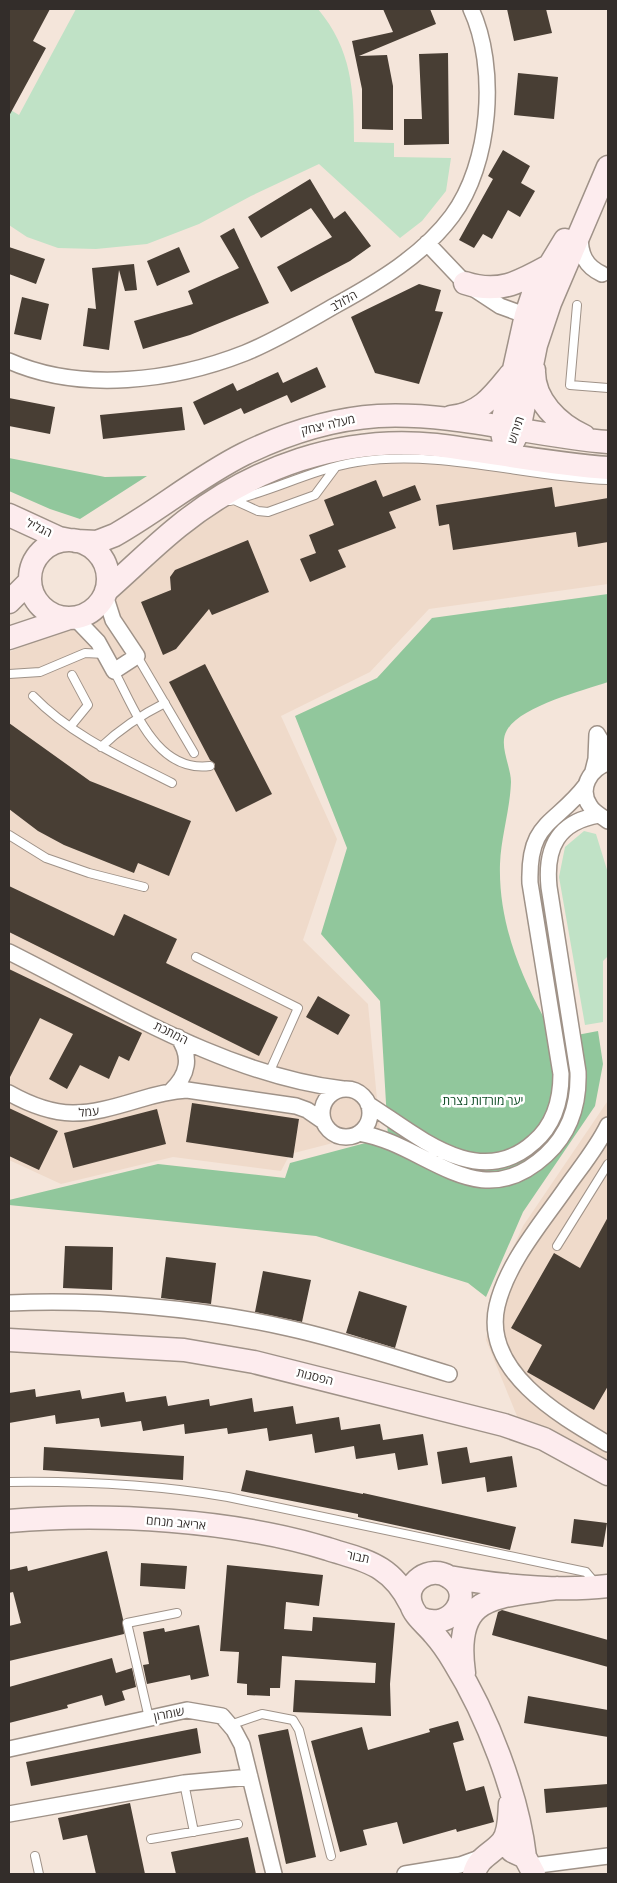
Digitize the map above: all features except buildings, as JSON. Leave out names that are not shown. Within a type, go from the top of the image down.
[{"type":"street","name":"הלולב","points":[[9,361],[54,374],[92,380],[131,380],[173,374],[207,365],[245,353],[282,336],[372,285],[428,243],[452,215],[471,184],[480,148],[486,113],[488,80],[483,45],[471,9]]},
{"type":"street","name":"תירוש","points":[[554,274],[580,231],[608,167]]},
{"type":"street","name":"תירוש","points":[[506,455],[515,368],[554,274],[596,193]]},
{"type":"street","points":[[580,231],[580,244],[585,261],[593,270],[605,274]]},
{"type":"street","points":[[428,243],[465,283],[500,306],[534,319]]},
{"type":"street","points":[[465,283],[479,288],[504,287],[554,274],[590,271],[605,274]]},
{"type":"street","name":"תירוש","points":[[510,429],[536,345],[534,319]]},
{"type":"street","points":[[536,345],[534,373],[541,398],[548,410],[564,424],[601,441]]},
{"type":"street","points":[[438,419],[474,412],[495,394],[515,368]]},
{"type":"street","name":"מעלה יצחק","points":[[73,541],[97,542],[115,535],[217,468],[270,442],[297,432],[344,420],[370,417],[438,419],[601,441]]},
{"type":"street","name":"מעלה יצחק","points":[[105,593],[179,526],[206,506],[280,467],[305,457],[357,445],[380,443],[428,445],[608,468]]},
{"type":"street","name":"הגליל","points":[[9,516],[59,538],[73,541]]},
{"type":"street","name":"הגליל","points":[[9,516],[28,542],[31,576]]},
{"type":"street","points":[[9,602],[31,576],[37,558],[45,549],[57,542],[73,541],[88,545],[104,562],[108,576],[105,593],[93,610],[9,638]]},
{"type":"street","points":[[31,576],[36,598],[44,608],[55,615],[71,618],[91,632],[114,671],[137,656],[113,620],[105,593]]},
{"type":"street","points":[[368,1104],[369,1120],[360,1133],[352,1137],[336,1135],[330,1131],[323,1121],[322,1110],[324,1102],[335,1091],[342,1089],[358,1092],[368,1104],[446,1152],[469,1161],[489,1162],[508,1160],[530,1146],[549,1126],[560,1099],[561,1074],[530,883],[531,856],[534,844],[546,824],[578,795],[586,784],[593,771],[596,759],[597,734],[608,752]]},
{"type":"street","points":[[593,771],[608,763]]},
{"type":"street","points":[[586,784],[585,796],[588,804],[604,817]]},
{"type":"street","points":[[360,1133],[394,1142],[456,1175],[481,1180],[511,1176],[526,1169],[539,1161],[558,1140],[574,1112],[577,1098],[578,1072],[549,887],[549,860],[553,846],[566,827],[586,817],[604,817]]},
{"type":"street","name":"המתכת","points":[[9,952],[212,1053],[304,1083],[342,1089]]},
{"type":"street","points":[[171,1090],[185,1073],[187,1061],[185,1047],[178,1037]]},
{"type":"street","name":"עמל","points":[[9,1094],[42,1110],[81,1114],[102,1111],[171,1090],[205,1091],[296,1106],[307,1110],[323,1121]]},
{"type":"street","points":[[608,1126],[529,1241],[506,1280],[497,1307],[497,1326],[500,1345],[508,1363],[521,1383],[566,1420],[608,1444]]},
{"type":"street","points":[[9,1303],[88,1303],[216,1315],[315,1335],[449,1374]]},
{"type":"street","name":"הפסגות","points":[[9,1340],[184,1350],[254,1362],[504,1425],[544,1439],[608,1474]]},
{"type":"street","name":"אריאב מנחם","points":[[9,1521],[85,1517],[188,1524],[280,1537],[341,1553]]},
{"type":"street","name":"תבור","points":[[341,1553],[495,1585]]},
{"type":"street","name":"תבור","points":[[341,1553],[380,1569],[403,1588],[415,1610],[460,1672]]},
{"type":"street","points":[[442,1575],[459,1590],[457,1608],[442,1621],[434,1622],[415,1610],[412,1586],[421,1576],[442,1575]]},
{"type":"street","points":[[530,1866],[521,1829],[494,1743],[460,1672],[450,1631],[450,1623],[464,1597],[474,1590],[495,1585],[557,1588],[603,1587]]},
{"type":"street","points":[[460,1672],[461,1643],[468,1619],[475,1609],[498,1597],[557,1588]]},
{"type":"street","name":"שומרון","points":[[9,1749],[186,1710],[196,1710],[222,1716],[230,1725]]},
{"type":"street","points":[[230,1725],[242,1745],[274,1874]]},
{"type":"street","points":[[9,1814],[184,1783],[250,1777]]},
{"type":"street","points":[[474,1874],[475,1868],[502,1842],[506,1832],[510,1793]]},
{"type":"street","points":[[412,1873],[460,1864],[501,1849],[516,1851],[530,1866]]},
{"type":"street","points":[[530,1866],[608,1856]]},
{"type":"street","points":[[412,1873],[446,1874]]},
{"type":"lane","points":[[577,305],[570,385],[608,388]]},
{"type":"lane","points":[[206,506],[234,500],[357,462],[390,459],[608,480]]},
{"type":"lane","points":[[234,500],[258,511],[268,512],[315,495],[335,468]]},
{"type":"lane","points":[[9,674],[40,672],[85,654],[105,654]]},
{"type":"lane","points":[[137,656],[194,753]]},
{"type":"lane","points":[[114,671],[153,741],[177,762],[190,766],[210,766]]},
{"type":"lane","points":[[70,727],[88,705],[72,675]]},
{"type":"lane","points":[[33,696],[50,713],[101,747],[172,783]]},
{"type":"lane","points":[[101,747],[138,716],[165,703]]},
{"type":"lane","points":[[9,835],[46,858],[89,873],[144,887]]},
{"type":"lane","points":[[196,957],[298,1008],[269,1073]]},
{"type":"lane","points":[[557,1246],[608,1164]]},
{"type":"lane","points":[[9,1482],[76,1483],[194,1492],[228,1497],[586,1572],[603,1587]]},
{"type":"lane","points":[[149,1718],[127,1623],[177,1613]]},
{"type":"lane","points":[[230,1725],[262,1714],[293,1720],[299,1730],[331,1856]]},
{"type":"lane","points":[[184,1783],[194,1832]]},
{"type":"lane","points":[[151,1839],[238,1824]]},
{"type":"lane","points":[[35,1856],[39,1874]]},
{"type":"shaded area","points":[[387,446],[608,477],[608,584],[429,609],[370,672],[281,716],[337,839],[303,940],[368,1004],[380,1131],[290,1154],[281,1171],[173,1157],[61,1184],[9,1160],[9,652],[49,635],[94,621],[175,537],[247,489],[324,458]]},
{"type":"shaded area","points":[[608,1093],[608,1462],[583,1446],[519,1421],[486,1340],[494,1290],[523,1226],[607,1102]]},
{"type":"green space","points":[[76,9],[318,9],[338,40],[349,71],[352,88],[354,142],[394,143],[394,157],[451,158],[446,191],[422,221],[400,238],[319,164],[251,196],[199,224],[147,244],[96,249],[58,248],[27,237],[9,225],[9,109],[19,115]]},
{"type":"green space","points":[[9,458],[105,477],[147,476],[80,519],[50,509],[9,491]]},
{"type":"green space","name":"יער מורדות נצרת","points":[[608,594],[608,682],[553,700],[538,707],[514,721],[505,736],[504,749],[511,782],[500,864],[504,911],[509,933],[524,977],[556,1039],[598,1031],[603,1064],[595,1106],[523,1212],[486,1297],[468,1283],[316,1236],[9,1205],[9,1200],[158,1164],[285,1178],[290,1163],[388,1137],[380,1001],[321,934],[347,848],[295,716],[377,678],[432,618]]},
{"type":"green space","points":[[584,831],[596,834],[608,873],[608,956],[603,961],[603,1022],[585,1025],[559,877],[565,847]]}]
